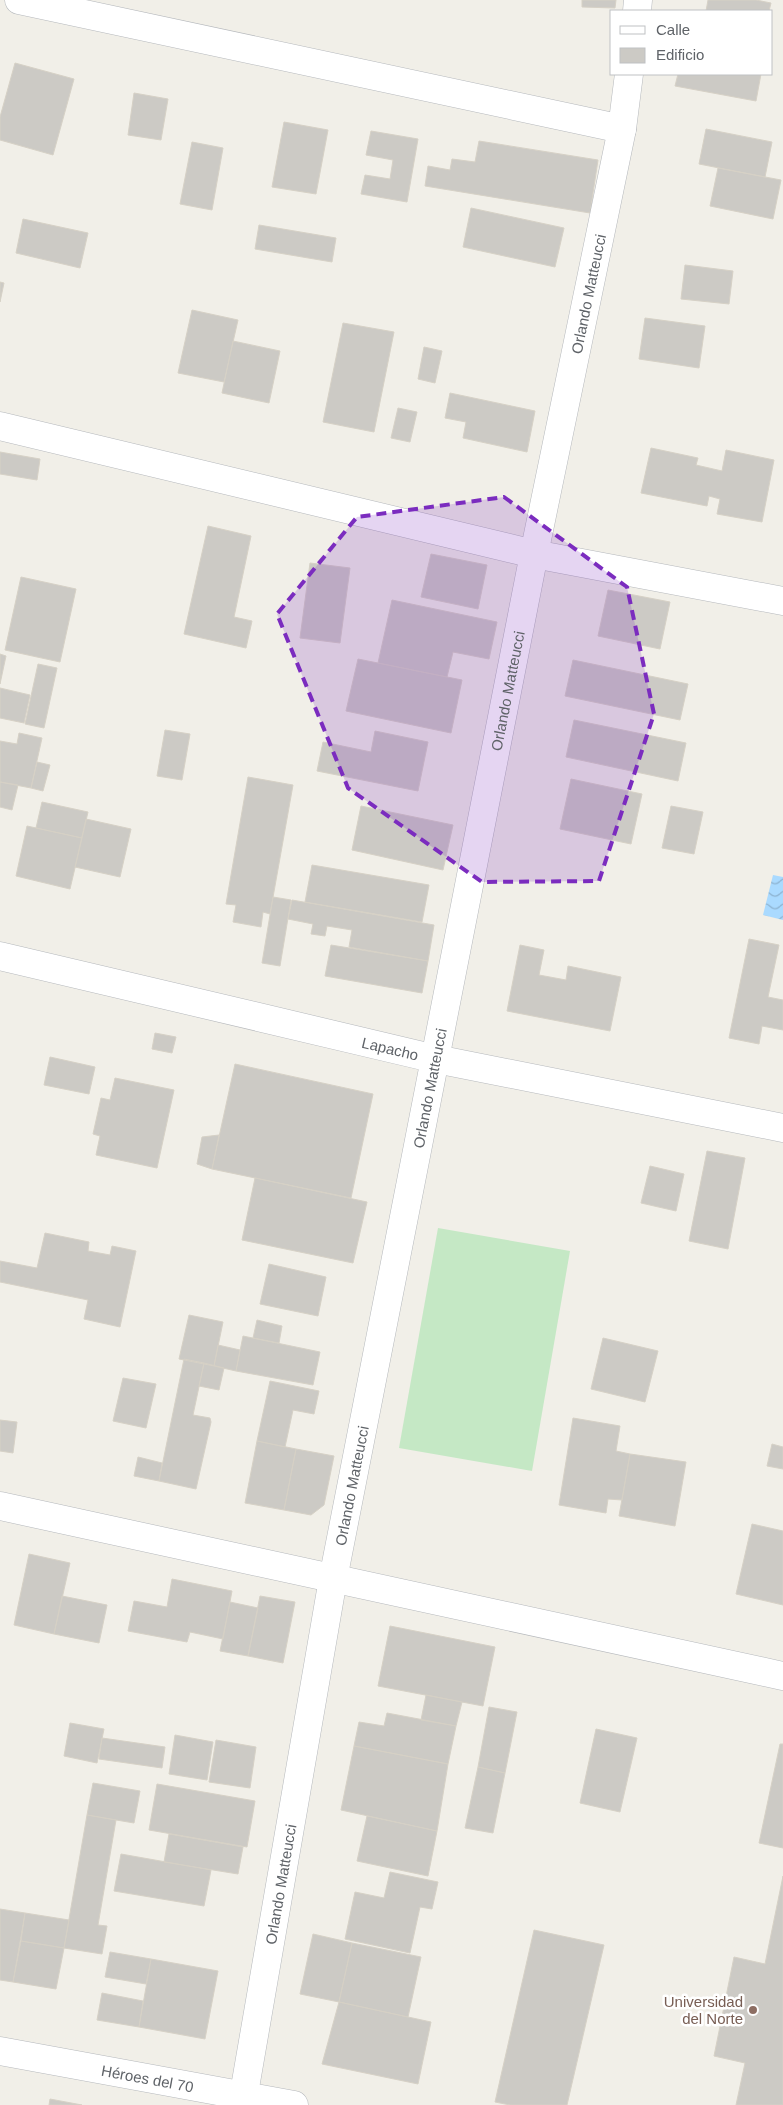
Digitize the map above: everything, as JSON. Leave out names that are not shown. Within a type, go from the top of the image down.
[{"type":"street","points":[[19,0],[622,129]]},
{"type":"street","name":"Orlando Matteucci","points":[[243,2100],[333,1579],[534,554],[622,129],[630,75]]},
{"type":"street","points":[[0,426],[534,554],[783,601]]},
{"type":"street","name":"Lapacho","points":[[0,956],[436,1058],[783,1128]]},
{"type":"street","points":[[0,1506],[783,1676]]},
{"type":"street","name":"Héroes del 70","points":[[0,2050],[243,2100],[294,2105]]},
{"type":"highlighted area","points":[[504,497],[627,587],[654,714],[599,881],[482,882],[348,788],[277,614],[357,517]]},
{"type":"green space","points":[[438,1228],[570,1251],[532,1471],[399,1448]]},
{"type":"water","points":[[773,875],[783,877],[783,920],[763,915]]},
{"type":"building","points":[[582,0],[616,0],[615,8],[582,7]]},
{"type":"building","points":[[708,0],[756,0],[771,3],[769,10],[706,10]]},
{"type":"building","points":[[15,63],[74,79],[53,155],[0,140],[0,117]]},
{"type":"building","points":[[678,75],[761,75],[756,101],[675,86]]},
{"type":"building","points":[[134,93],[168,99],[161,140],[128,135]]},
{"type":"building","points":[[284,122],[328,130],[316,194],[272,187]]},
{"type":"building","points":[[706,129],[772,142],[765,177],[699,164]]},
{"type":"building","points":[[371,131],[418,139],[407,202],[361,194],[365,175],[390,179],[393,160],[366,155]]},
{"type":"building","points":[[479,141],[598,160],[590,213],[425,186],[428,166],[450,170],[452,159],[475,162]]},
{"type":"building","points":[[192,142],[223,148],[212,210],[180,204]]},
{"type":"building","points":[[718,168],[781,180],[773,219],[710,206]]},
{"type":"building","points":[[471,208],[564,228],[555,267],[463,247]]},
{"type":"building","points":[[23,219],[88,233],[80,268],[16,253]]},
{"type":"building","points":[[259,225],[336,238],[332,262],[255,249]]},
{"type":"building","points":[[685,265],[733,271],[729,304],[681,299]]},
{"type":"building","points":[[0,282],[4,283],[0,302]]},
{"type":"building","points":[[192,310],[238,320],[224,382],[178,373]]},
{"type":"building","points":[[645,318],[705,326],[699,368],[639,359]]},
{"type":"building","points":[[343,323],[394,332],[374,432],[323,422]]},
{"type":"building","points":[[233,341],[280,351],[269,403],[222,393]]},
{"type":"building","points":[[424,347],[442,351],[435,383],[418,379]]},
{"type":"building","points":[[450,393],[535,411],[527,452],[463,438],[466,422],[445,418]]},
{"type":"building","points":[[398,408],[417,412],[410,442],[391,438]]},
{"type":"building","points":[[651,448],[698,458],[696,465],[722,471],[726,450],[774,460],[762,522],[717,514],[720,499],[709,496],[707,506],[641,493]]},
{"type":"building","points":[[0,452],[40,459],[37,480],[0,474]]},
{"type":"building","points":[[208,526],[251,536],[234,617],[252,621],[246,648],[184,634]]},
{"type":"building","points":[[431,554],[487,565],[478,609],[421,597]]},
{"type":"building","points":[[310,563],[350,568],[340,643],[300,638]]},
{"type":"building","points":[[21,577],[76,589],[60,662],[5,650]]},
{"type":"building","points":[[608,590],[670,602],[660,649],[598,636]]},
{"type":"building","points":[[392,600],[497,622],[489,659],[453,652],[447,677],[378,663]]},
{"type":"building","points":[[0,654],[6,656],[0,684]]},
{"type":"building","points":[[358,659],[462,680],[451,733],[346,711]]},
{"type":"building","points":[[573,660],[688,684],[680,720],[565,696]]},
{"type":"building","points":[[38,664],[57,668],[44,728],[25,724]]},
{"type":"building","points":[[0,688],[30,695],[24,723],[0,718]]},
{"type":"building","points":[[574,720],[686,743],[678,781],[566,757]]},
{"type":"building","points":[[165,730],[190,734],[182,780],[157,776]]},
{"type":"building","points":[[375,731],[428,742],[418,791],[317,771],[323,742],[371,752]]},
{"type":"building","points":[[19,733],[42,738],[31,788],[0,782],[0,741],[17,744]]},
{"type":"building","points":[[37,762],[50,765],[43,791],[31,788]]},
{"type":"building","points":[[248,777],[293,785],[270,914],[263,912],[261,927],[233,922],[236,905],[226,904]]},
{"type":"building","points":[[571,779],[642,794],[631,844],[560,829]]},
{"type":"building","points":[[0,782],[18,785],[12,810],[0,807]]},
{"type":"building","points":[[42,802],[88,812],[82,838],[36,828]]},
{"type":"building","points":[[361,806],[453,825],[443,870],[352,850]]},
{"type":"building","points":[[671,806],[703,812],[694,854],[662,848]]},
{"type":"building","points":[[86,819],[131,829],[120,877],[75,867]]},
{"type":"building","points":[[27,826],[82,838],[70,889],[16,876]]},
{"type":"building","points":[[312,865],[429,885],[422,922],[305,902]]},
{"type":"building","points":[[273,897],[291,900],[280,966],[262,963]]},
{"type":"building","points":[[292,900],[434,925],[428,961],[349,947],[352,930],[327,926],[325,936],[311,934],[313,924],[288,919]]},
{"type":"building","points":[[749,939],[779,945],[768,997],[783,1000],[783,1030],[762,1026],[759,1044],[729,1038]]},
{"type":"building","points":[[331,945],[428,961],[422,993],[325,976]]},
{"type":"building","points":[[520,945],[544,950],[539,975],[566,980],[568,966],[621,977],[610,1031],[507,1011]]},
{"type":"building","points":[[155,1033],[176,1037],[172,1053],[152,1049]]},
{"type":"building","points":[[50,1057],[95,1067],[89,1094],[44,1085]]},
{"type":"building","points":[[235,1064],[373,1094],[351,1198],[212,1169]]},
{"type":"building","points":[[115,1078],[174,1090],[157,1168],[96,1155],[100,1136],[93,1134],[101,1098],[110,1100]]},
{"type":"building","points":[[219,1135],[212,1169],[197,1164],[202,1137]]},
{"type":"building","points":[[707,1151],[745,1158],[728,1249],[689,1241]]},
{"type":"building","points":[[650,1166],[684,1174],[676,1211],[641,1203]]},
{"type":"building","points":[[255,1178],[367,1202],[353,1263],[242,1240]]},
{"type":"building","points":[[45,1233],[89,1242],[88,1251],[110,1255],[112,1246],[136,1251],[120,1327],[84,1319],[88,1300],[0,1282],[0,1261],[37,1268]]},
{"type":"building","points":[[269,1264],[326,1277],[318,1316],[260,1304]]},
{"type":"building","points":[[189,1315],[223,1322],[214,1366],[179,1359]]},
{"type":"building","points":[[257,1320],[282,1326],[279,1343],[253,1338]]},
{"type":"building","points":[[243,1336],[320,1352],[313,1385],[236,1371]]},
{"type":"building","points":[[603,1338],[658,1351],[645,1402],[591,1389]]},
{"type":"building","points":[[218,1345],[240,1350],[236,1371],[214,1366]]},
{"type":"building","points":[[184,1359],[204,1363],[193,1415],[210,1418],[211,1422],[196,1489],[159,1481]]},
{"type":"building","points":[[204,1363],[224,1368],[219,1390],[199,1386]]},
{"type":"building","points":[[123,1378],[156,1384],[146,1428],[113,1421]]},
{"type":"building","points":[[270,1381],[319,1391],[314,1414],[293,1410],[285,1447],[257,1441]]},
{"type":"building","points":[[573,1418],[620,1426],[616,1451],[630,1454],[622,1500],[608,1499],[606,1513],[559,1505]]},
{"type":"building","points":[[0,1420],[17,1422],[13,1453],[0,1451]]},
{"type":"building","points":[[257,1441],[296,1449],[284,1510],[245,1503]]},
{"type":"building","points":[[772,1444],[783,1447],[783,1469],[767,1466]]},
{"type":"building","points":[[296,1449],[334,1456],[324,1505],[311,1515],[284,1510]]},
{"type":"building","points":[[630,1454],[686,1462],[675,1526],[619,1516]]},
{"type":"building","points":[[138,1457],[162,1463],[159,1481],[134,1476]]},
{"type":"building","points":[[752,1524],[783,1531],[783,1605],[736,1594]]},
{"type":"building","points":[[29,1554],[70,1563],[54,1634],[14,1625]]},
{"type":"building","points":[[172,1579],[232,1591],[223,1639],[190,1632],[187,1642],[128,1631],[134,1601],[167,1607]]},
{"type":"building","points":[[62,1596],[107,1605],[99,1643],[54,1634]]},
{"type":"building","points":[[260,1596],[295,1602],[283,1663],[248,1656]]},
{"type":"building","points":[[230,1602],[258,1608],[248,1656],[220,1651]]},
{"type":"building","points":[[390,1626],[495,1647],[483,1706],[378,1686]]},
{"type":"building","points":[[426,1695],[462,1702],[456,1726],[421,1720]]},
{"type":"building","points":[[489,1707],[517,1712],[505,1773],[478,1767]]},
{"type":"building","points":[[387,1713],[456,1726],[448,1764],[354,1746],[359,1722],[384,1726]]},
{"type":"building","points":[[70,1723],[104,1729],[97,1763],[64,1756]]},
{"type":"building","points":[[596,1729],[637,1738],[620,1812],[580,1803]]},
{"type":"building","points":[[175,1735],[213,1742],[207,1780],[169,1774]]},
{"type":"building","points":[[102,1738],[165,1747],[162,1768],[99,1759]]},
{"type":"building","points":[[216,1740],[256,1747],[250,1788],[209,1782]]},
{"type":"building","points":[[780,1744],[783,1744],[783,1848],[759,1843]]},
{"type":"building","points":[[354,1746],[448,1764],[437,1831],[341,1810]]},
{"type":"building","points":[[478,1767],[505,1773],[493,1833],[465,1828]]},
{"type":"building","points":[[93,1783],[140,1791],[134,1823],[87,1815]]},
{"type":"building","points":[[157,1784],[255,1801],[247,1847],[149,1830]]},
{"type":"building","points":[[87,1815],[116,1820],[98,1925],[107,1926],[102,1954],[64,1948]]},
{"type":"building","points":[[367,1816],[437,1831],[428,1876],[357,1861]]},
{"type":"building","points":[[169,1834],[243,1847],[238,1874],[164,1862]]},
{"type":"building","points":[[121,1854],[211,1870],[204,1906],[114,1891]]},
{"type":"building","points":[[390,1872],[438,1882],[432,1909],[420,1907],[410,1953],[345,1939],[355,1892],[384,1898]]},
{"type":"building","name":"Universidad del Norte","points":[[783,1876],[783,2105],[736,2105],[745,2063],[714,2056],[734,1957],[765,1964]]},
{"type":"building","points":[[0,1909],[25,1913],[13,1982],[0,1980]]},
{"type":"building","points":[[25,1913],[69,1920],[64,1948],[21,1941]]},
{"type":"building","points":[[534,1930],[604,1945],[567,2105],[510,2105],[495,2102]]},
{"type":"building","points":[[313,1934],[352,1943],[339,2002],[300,1994]]},
{"type":"building","points":[[21,1941],[64,1948],[56,1989],[13,1982]]},
{"type":"building","points":[[352,1943],[421,1957],[408,2017],[339,2002]]},
{"type":"building","points":[[110,1952],[151,1959],[146,1984],[105,1977]]},
{"type":"building","points":[[151,1959],[218,1971],[205,2039],[139,2027]]},
{"type":"building","points":[[102,1993],[143,2001],[139,2027],[97,2020]]},
{"type":"building","points":[[339,2002],[431,2022],[418,2084],[322,2064]]},
{"type":"building","points":[[50,2099],[82,2105],[49,2105]]},
{"type":"place","name":"Universidad del Norte","points":[[753,2010]]}]
